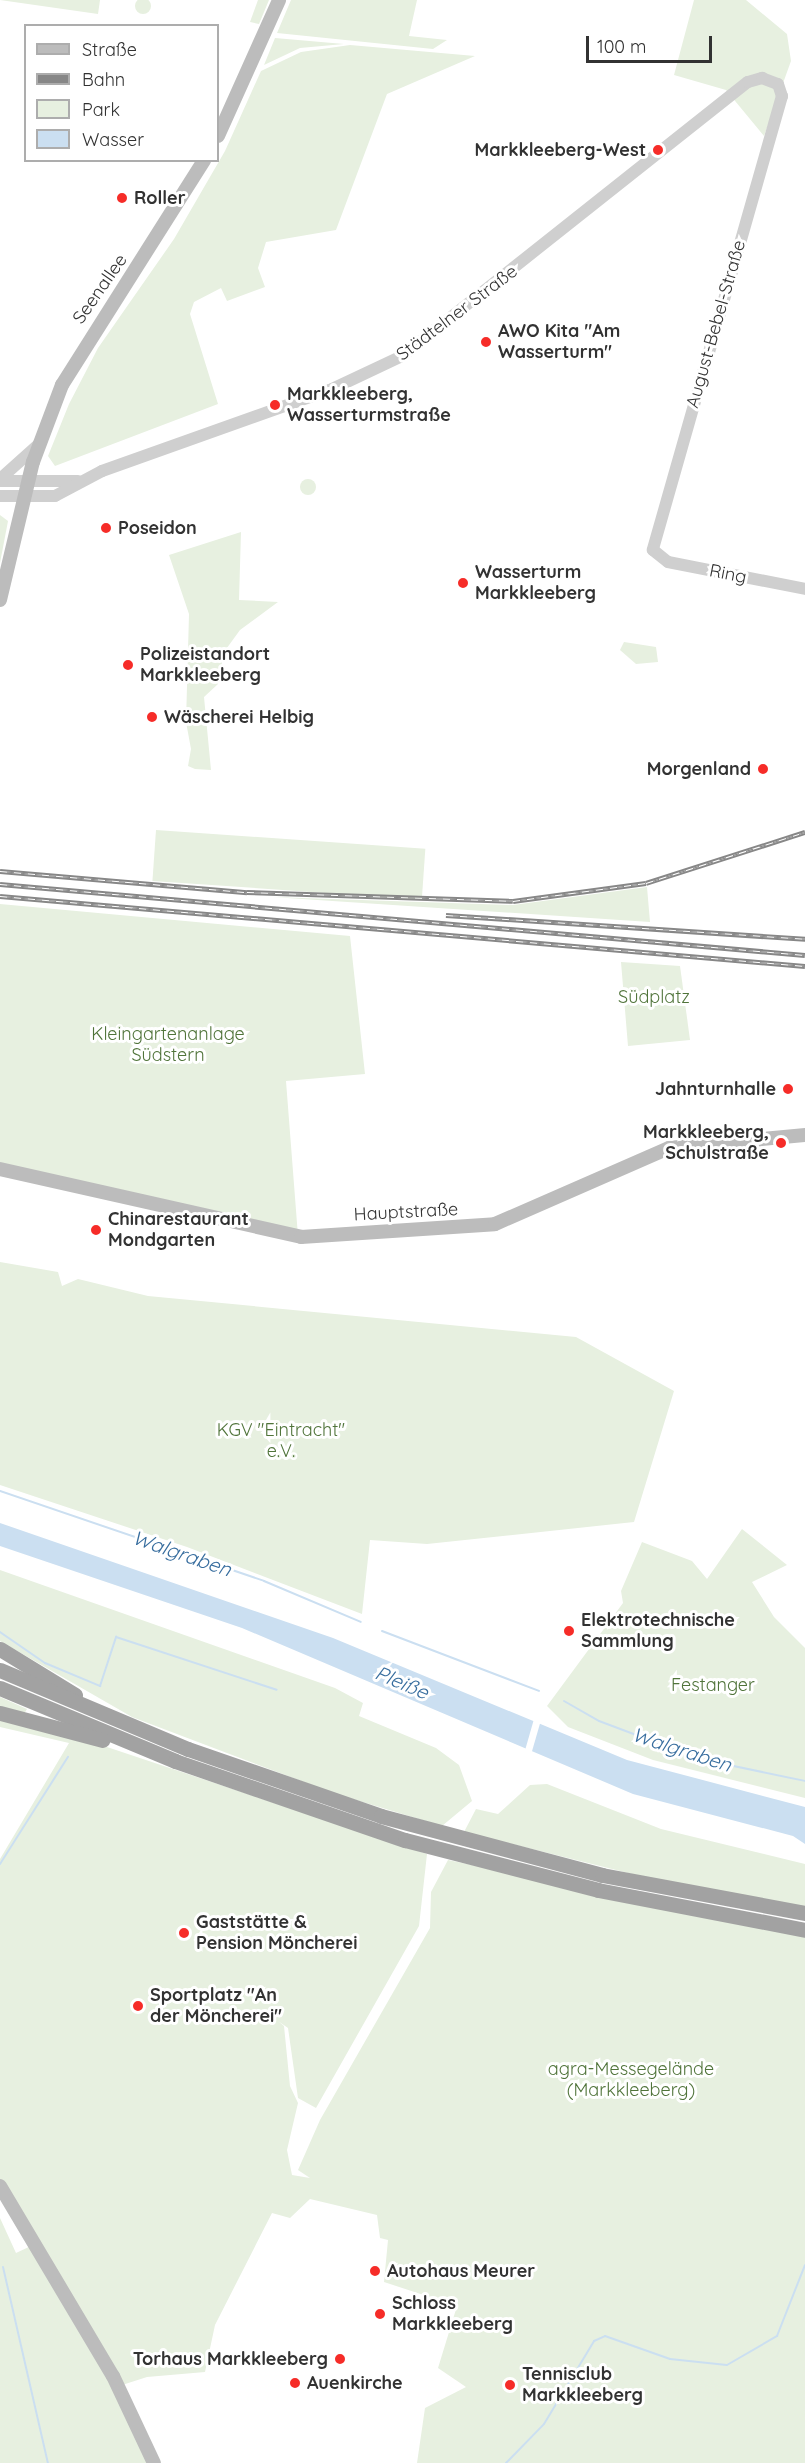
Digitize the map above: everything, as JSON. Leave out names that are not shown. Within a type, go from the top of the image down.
[{"type":"highway","points":[[0,1649],[99,1713]]},
{"type":"highway","points":[[0,1670],[99,1713],[262,1776],[438,1833],[642,1883],[805,1914]]},
{"type":"highway","points":[[0,1688],[144,1749],[430,1847],[598,1890],[805,1930]]},
{"type":"highway","points":[[0,1713],[144,1749]]},
{"type":"main road","points":[[219,133],[279,0]]},
{"type":"main road","name":"Seenallee","points":[[0,600],[27,483],[38,446],[79,353],[203,162]]},
{"type":"main road","name":"Hauptstraße","points":[[0,1170],[301,1237],[495,1224],[669,1148],[805,1135]]},
{"type":"main road","points":[[0,2186],[119,2386],[154,2463]]},
{"type":"street","name":"Städtelner Straße","points":[[0,496],[24,499],[55,496],[79,481],[327,391],[402,356],[748,82],[774,81],[782,96]]},
{"type":"street","name":"August-Bebel-Straße","points":[[654,552],[782,96]]},
{"type":"street","name":"Seenallee","points":[[0,480],[38,446]]},
{"type":"street","name":"Städtelner Straße","points":[[0,480],[27,483],[79,481]]},
{"type":"street","name":"Ring","points":[[654,552],[668,562],[805,589]]},
{"type":"green space","points":[[146,-1],[150,3],[149,12],[143,14],[137,12],[135,6],[137,0]]},
{"type":"green space","points":[[0,0],[100,0],[98,14]]},
{"type":"green space","points":[[258,0],[269,0],[259,24],[250,22]]},
{"type":"green space","points":[[291,0],[417,0],[409,36],[447,40],[433,49],[277,33]]},
{"type":"green space","points":[[694,0],[746,0],[787,34],[791,61],[764,136],[726,90],[674,75]]},
{"type":"green space","points":[[275,38],[344,44],[300,48],[264,65]]},
{"type":"green space","points":[[350,45],[475,56],[387,94],[336,230],[266,242],[258,268],[265,287],[227,301],[221,288],[194,302],[190,314],[218,404],[55,466],[48,456],[69,404],[98,348],[174,239],[225,151],[261,71],[301,52]]},
{"type":"green space","points":[[305,479],[311,479],[316,487],[314,493],[305,495],[300,490],[300,484]]},
{"type":"green space","points":[[0,515],[8,521],[0,563]]},
{"type":"green space","points":[[241,532],[239,600],[278,602],[240,630],[224,652],[218,684],[204,697],[211,770],[195,769],[188,766],[191,749],[186,722],[189,614],[169,555]]},
{"type":"green space","points":[[624,642],[656,647],[658,662],[636,664],[620,650]]},
{"type":"green space","points":[[156,830],[425,849],[422,900],[152,881]]},
{"type":"green space","points":[[647,887],[650,922],[272,897],[513,905]]},
{"type":"green space","name":"Kleingartenanlage Südstern","points":[[0,904],[350,936],[365,1074],[286,1081],[298,1236],[0,1169]]},
{"type":"green space","name":"Südplatz","points":[[621,962],[680,966],[690,1040],[628,1046]]},
{"type":"green space","name":"KGV \"Eintracht\" e.V.","points":[[0,1262],[58,1272],[62,1286],[78,1279],[148,1296],[576,1337],[674,1391],[634,1522],[427,1544],[370,1540],[362,1614],[187,1547],[0,1485]]},
{"type":"green space","name":"Festanger","points":[[742,1529],[787,1565],[752,1582],[774,1617],[805,1648],[805,1798],[653,1760],[568,1727],[547,1706],[623,1603],[621,1591],[642,1542],[692,1561],[707,1579]]},
{"type":"green space","points":[[0,1570],[335,1688],[363,1703],[359,1716],[436,1748],[459,1765],[472,1801],[442,1826],[333,1793],[132,1717],[0,1641]]},
{"type":"green space","points":[[0,1697],[27,1709],[24,1714],[0,1707]]},
{"type":"green space","name":"agra-Messegelände (Markkleeberg)","points":[[0,1718],[101,1745],[427,1854],[419,1926],[316,2108],[298,2098],[288,2028],[278,2021],[284,2026],[290,2086],[298,2103],[287,2150],[292,2175],[310,2178],[298,2170],[320,2120],[430,1928],[431,1892],[448,1860],[805,1935],[805,2463],[417,2463],[425,2408],[466,2387],[438,2368],[457,2306],[384,2282],[388,2240],[380,2238],[377,2215],[310,2199],[290,2218],[272,2213],[215,2325],[205,2372],[147,2377],[119,2386],[154,2463],[0,2463],[0,2218],[16,2253],[33,2245],[0,2186],[0,1859],[69,1743],[0,1727]]},
{"type":"green space","points":[[547,1784],[661,1829],[805,1864],[805,1907],[640,1876],[464,1832],[476,1809],[498,1814],[530,1785]]},
{"type":"water","name":"Pleiße","points":[[0,1523],[333,1638],[627,1760],[805,1807],[805,1844],[793,1836],[633,1794],[242,1628],[0,1546]]},
{"type":"pier","points":[[534,1719],[541,1721],[531,1754],[525,1752]]},
{"type":"waterway","name":"Walgraben","points":[[0,1491],[264,1581],[361,1622]]},
{"type":"waterway","name":"Walgraben","points":[[382,1631],[539,1691]]},
{"type":"waterway","points":[[0,1632],[45,1663],[100,1686],[116,1637],[277,1690]]},
{"type":"waterway","name":"Walgraben","points":[[564,1701],[599,1721],[700,1759],[805,1781]]},
{"type":"waterway","points":[[0,1864],[68,1757]]},
{"type":"waterway","points":[[506,2463],[544,2424],[594,2341],[605,2336],[670,2359],[727,2365],[777,2336],[805,2265]]},
{"type":"waterway","points":[[3,2267],[48,2463]]},
{"type":"railway","points":[[0,871],[247,892],[513,901],[646,883],[805,832]]},
{"type":"railway","points":[[0,884],[805,955]]},
{"type":"railway","points":[[0,896],[805,966]]},
{"type":"railway","points":[[446,915],[805,939]]},
{"type":"place","name":"Markkleeberg-West","points":[[658,150]]},
{"type":"place","name":"Roller","points":[[122,198]]},
{"type":"place","name":"AWO Kita \"Am Wasserturm\"","points":[[486,342]]},
{"type":"place","name":"Markkleeberg, Wasserturmstraße","points":[[275,405]]},
{"type":"place","name":"Poseidon","points":[[106,528]]},
{"type":"place","name":"Wasserturm Markkleeberg","points":[[463,583]]},
{"type":"place","name":"Polizeistandort Markkleeberg","points":[[128,665]]},
{"type":"place","name":"Wäscherei Helbig","points":[[152,717]]},
{"type":"place","name":"Morgenland","points":[[763,769]]},
{"type":"place","name":"Jahnturnhalle","points":[[788,1089]]},
{"type":"place","name":"Markkleeberg, Schulstraße","points":[[781,1143]]},
{"type":"place","name":"Chinarestaurant Mondgarten","points":[[96,1230]]},
{"type":"place","name":"Elektrotechnische Sammlung","points":[[569,1631]]},
{"type":"place","name":"Gaststätte & Pension Möncherei","points":[[184,1933]]},
{"type":"place","name":"Sportplatz \"An der Möncherei\"","points":[[138,2006]]},
{"type":"place","name":"Autohaus Meurer","points":[[375,2271]]},
{"type":"place","name":"Schloss Markkleeberg","points":[[380,2314]]},
{"type":"place","name":"Torhaus Markkleeberg","points":[[340,2359]]},
{"type":"place","name":"Auenkirche","points":[[295,2383]]},
{"type":"place","name":"Tennisclub Markkleeberg","points":[[510,2385]]}]
